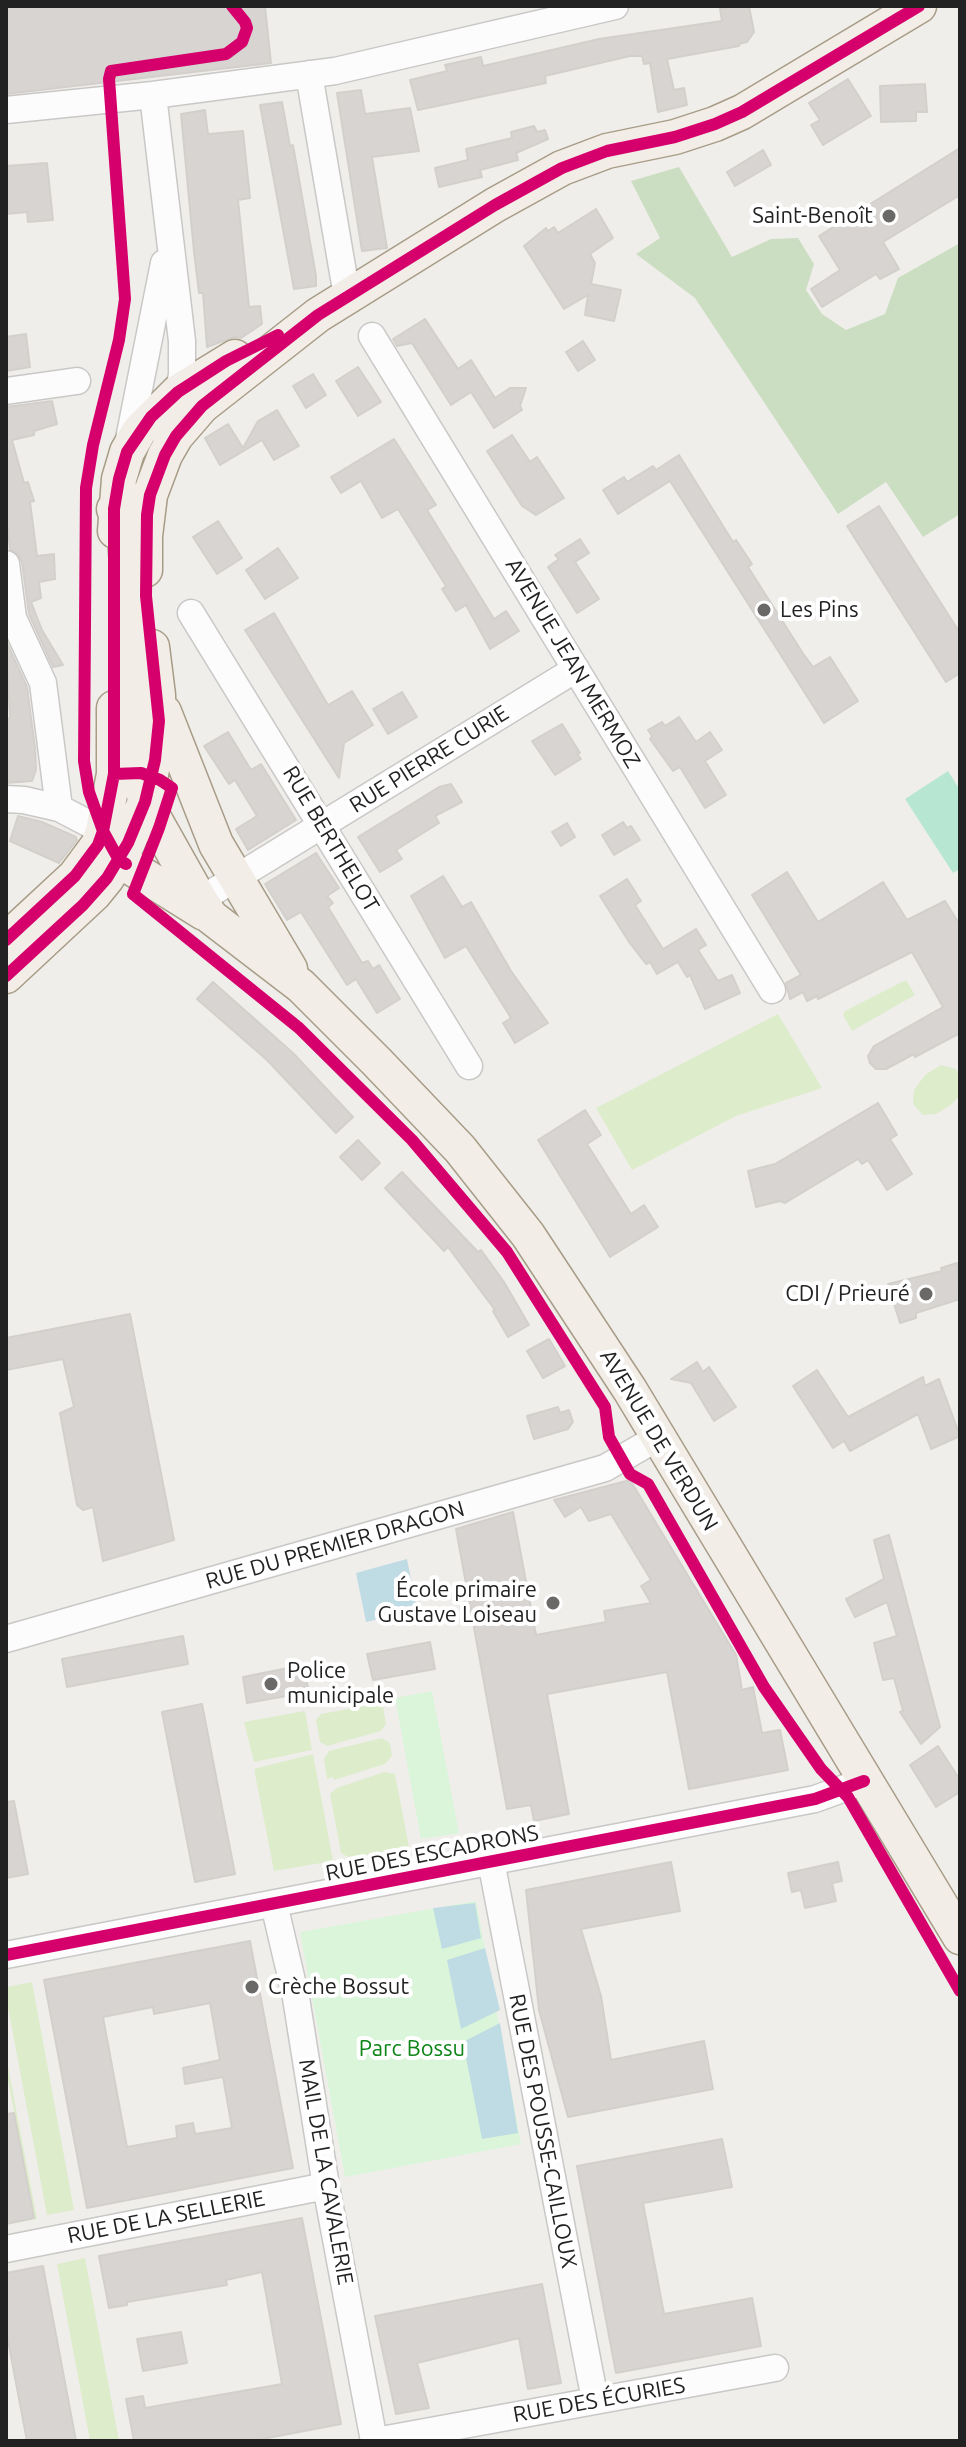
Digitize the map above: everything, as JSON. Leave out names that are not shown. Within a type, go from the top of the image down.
[{"type":"main road","points":[[6,940],[75,876],[102,836],[142,790],[159,737],[158,695],[146,596],[145,535],[150,495],[157,472],[176,436],[202,406],[318,315],[495,205],[562,168],[607,151],[675,137],[742,112],[919,6]]},
{"type":"main road","points":[[142,790],[134,730],[133,652],[125,536],[114,509],[127,452],[151,417],[180,384],[318,315]]},
{"type":"main road","name":"AVENUE DE VERDUN","points":[[158,695],[216,844],[301,986]]},
{"type":"main road","points":[[142,790],[172,788],[216,844]]},
{"type":"main road","name":"AVENUE DE VERDUN","points":[[142,790],[206,909],[301,986],[460,1149],[528,1235],[659,1437],[960,1937]]},
{"type":"main road","points":[[6,976],[88,900],[102,836]]},
{"type":"main road","points":[[102,836],[206,909]]},
{"type":"street","points":[[6,110],[153,95],[335,71],[615,6]]},
{"type":"street","points":[[309,74],[347,296]]},
{"type":"street","points":[[145,535],[143,486],[147,466],[180,384],[182,341],[153,95]]},
{"type":"street","points":[[127,452],[169,240]]},
{"type":"street","name":"AVENUE JEAN MERMOZ","points":[[372,336],[772,990]]},
{"type":"street","points":[[6,391],[77,381]]},
{"type":"street","points":[[6,564],[13,618],[43,683],[59,808]]},
{"type":"street","name":"RUE BERTHELOT","points":[[191,613],[469,1066]]},
{"type":"street","name":"RUE PIERRE CURIE","points":[[206,909],[236,878],[576,669]]},
{"type":"street","points":[[6,799],[59,808],[102,836]]},
{"type":"street","name":"RUE DU PREMIER DRAGON","points":[[6,1639],[605,1468],[659,1437]]},
{"type":"street","name":"RUE DES ESCADRONS","points":[[6,1955],[815,1799],[864,1781]]},
{"type":"street","name":"RUE DES POUSSE-CAILLOUX","points":[[491,1861],[595,2400]]},
{"type":"street","name":"MAIL DE LA CAVALERIE","points":[[274,1904],[296,1998],[326,2186],[375,2441]]},
{"type":"street","name":"RUE DE LA SELLERIE","points":[[6,2249],[326,2186]]},
{"type":"street","name":"RUE DES ÉCURIES","points":[[375,2441],[775,2368]]},
{"type":"green space","points":[[679,167],[732,257],[771,239],[798,238],[814,264],[806,290],[822,314],[846,330],[885,314],[898,278],[960,243],[960,514],[923,537],[886,482],[838,514],[695,298],[636,254],[660,238],[631,181]]},
{"type":"green space","points":[[948,771],[960,790],[960,869],[953,873],[905,799]]},
{"type":"green space","points":[[906,980],[915,995],[852,1031],[843,1015],[845,1011]]},
{"type":"green space","points":[[778,1014],[822,1088],[736,1116],[632,1170],[596,1108]]},
{"type":"green space","points":[[941,1065],[956,1069],[960,1077],[960,1095],[936,1114],[923,1115],[913,1104],[914,1090],[925,1075]]},
{"type":"green space","points":[[432,1691],[459,1833],[421,1839],[395,1698]]},
{"type":"green space","points":[[375,1704],[383,1707],[386,1724],[381,1731],[327,1746],[320,1742],[316,1720],[321,1714]]},
{"type":"green space","points":[[305,1711],[312,1750],[254,1762],[244,1722]]},
{"type":"green space","points":[[382,1738],[390,1743],[392,1756],[385,1764],[334,1780],[333,1777],[327,1779],[324,1759],[329,1751]]},
{"type":"green space","points":[[313,1754],[333,1861],[274,1871],[254,1769]]},
{"type":"green space","points":[[384,1772],[395,1774],[409,1847],[350,1858],[341,1853],[330,1794],[337,1788]]},
{"type":"green space","name":"Parc Bossu","points":[[476,1901],[521,2144],[345,2177],[300,1932]]},
{"type":"green space","points":[[32,1982],[74,2210],[47,2215],[6,1997],[6,1987]]},
{"type":"green space","points":[[6,2056],[37,2219],[6,2225],[34,2218]]},
{"type":"green space","points":[[85,2258],[119,2441],[90,2441],[57,2264]]},
{"type":"water","points":[[407,1559],[417,1610],[366,1622],[356,1573]]},
{"type":"water","points":[[475,1903],[481,1938],[442,1949],[433,1908]]},
{"type":"water","points":[[485,1948],[500,2010],[461,2029],[447,1960]]},
{"type":"water","points":[[500,2023],[518,2133],[482,2139],[463,2042]]},
{"type":"building","points":[[6,6],[265,6],[271,63],[6,94]]},
{"type":"building","points":[[749,6],[754,32],[747,42],[667,59],[674,90],[684,88],[687,105],[658,112],[650,63],[644,64],[642,56],[630,56],[545,76],[546,83],[418,110],[410,80],[447,71],[445,65],[481,57],[483,66],[599,39],[722,21],[720,9]]},
{"type":"building","points":[[848,79],[871,116],[823,145],[811,125],[820,120],[809,103]]},
{"type":"building","points":[[925,84],[927,112],[916,112],[916,121],[881,122],[880,86]]},
{"type":"building","points":[[361,90],[365,114],[410,108],[419,151],[372,157],[387,248],[362,251],[337,93]]},
{"type":"building","points":[[282,102],[290,146],[293,145],[316,276],[316,286],[294,289],[260,105]]},
{"type":"building","points":[[205,110],[208,134],[243,131],[250,198],[238,200],[249,307],[260,306],[262,324],[241,338],[234,337],[207,347],[181,114]]},
{"type":"building","points":[[534,126],[537,132],[545,130],[548,139],[516,153],[518,160],[480,170],[482,177],[439,187],[435,168],[468,160],[466,149],[512,138],[511,132]]},
{"type":"building","name":"Saint-Benoît","points":[[960,148],[960,195],[883,242],[899,269],[880,279],[876,274],[822,307],[811,289],[840,270],[819,236]]},
{"type":"building","points":[[763,150],[771,165],[735,186],[727,172]]},
{"type":"building","points":[[47,163],[53,220],[28,222],[27,212],[6,214],[6,166]]},
{"type":"building","points":[[596,209],[613,238],[590,254],[595,263],[591,284],[621,290],[614,321],[585,315],[588,295],[564,309],[524,246],[546,228],[548,231],[554,227],[558,233]]},
{"type":"building","points":[[425,319],[458,369],[471,360],[495,398],[510,388],[526,388],[520,406],[522,410],[494,428],[471,392],[451,405],[412,343],[397,346],[393,339]]},
{"type":"building","points":[[26,334],[30,367],[6,371],[6,337]]},
{"type":"building","points":[[583,341],[595,360],[578,371],[566,352]]},
{"type":"building","points":[[358,367],[381,402],[358,416],[336,381]]},
{"type":"building","points":[[313,374],[326,395],[306,408],[293,386]]},
{"type":"building","points":[[52,401],[57,424],[34,431],[34,435],[12,440],[24,483],[28,482],[34,501],[30,502],[37,556],[54,554],[55,579],[39,582],[41,598],[31,602],[42,630],[63,665],[53,667],[29,614],[22,562],[18,554],[10,549],[6,513],[6,407]]},
{"type":"building","points":[[277,410],[299,446],[274,460],[262,440],[220,465],[205,438],[228,424],[243,448],[258,421]]},
{"type":"building","points":[[512,435],[530,462],[537,457],[564,498],[536,515],[522,506],[487,451]]},
{"type":"building","points":[[394,439],[436,505],[427,510],[494,619],[506,611],[519,631],[490,649],[466,605],[456,611],[442,589],[446,586],[398,509],[382,518],[361,481],[341,493],[331,477]]},
{"type":"building","name":"Les Pins","points":[[679,455],[733,542],[736,540],[752,564],[748,567],[804,655],[813,667],[830,657],[858,701],[824,723],[670,481],[618,514],[603,490],[624,477],[627,482],[653,466],[656,470]]},
{"type":"building","points":[[879,506],[960,633],[960,673],[946,682],[847,526]]},
{"type":"building","points":[[218,521],[242,558],[217,574],[193,537]]},
{"type":"building","points":[[580,539],[589,553],[575,562],[599,599],[577,613],[548,567],[559,559],[555,555]]},
{"type":"building","points":[[278,548],[298,578],[265,599],[246,570]]},
{"type":"building","points":[[274,613],[328,705],[352,691],[373,725],[344,743],[339,778],[245,630]]},
{"type":"building","points":[[6,641],[27,687],[35,748],[36,770],[32,781],[6,783],[6,719],[10,718]]},
{"type":"building","points":[[402,692],[417,717],[388,734],[373,709]]},
{"type":"building","points":[[679,717],[696,742],[710,732],[722,750],[705,761],[726,795],[705,808],[680,767],[673,771],[650,739],[652,736],[648,730],[662,722],[665,726]]},
{"type":"building","points":[[562,724],[581,759],[555,775],[532,741]]},
{"type":"building","points":[[228,732],[251,770],[261,764],[296,820],[248,850],[236,829],[257,816],[235,780],[229,784],[204,746]]},
{"type":"building","points":[[451,784],[462,802],[435,816],[439,823],[396,850],[402,859],[380,872],[358,837],[439,787]]},
{"type":"building","points":[[18,816],[42,822],[77,840],[59,863],[10,841]]},
{"type":"building","points":[[623,822],[627,828],[631,826],[640,840],[614,855],[602,835]]},
{"type":"building","points":[[567,823],[575,837],[561,846],[552,832]]},
{"type":"building","points":[[316,853],[339,888],[327,896],[333,903],[328,907],[362,963],[368,961],[373,969],[379,965],[400,999],[377,1013],[356,979],[347,985],[301,912],[287,920],[265,884]]},
{"type":"building","points":[[787,872],[818,922],[883,882],[907,920],[945,901],[960,925],[960,1038],[958,1034],[886,1069],[876,1069],[870,1063],[868,1056],[874,1046],[943,1007],[912,952],[818,999],[817,996],[807,1001],[803,992],[790,999],[786,983],[801,975],[752,895]]},
{"type":"building","points":[[443,876],[462,907],[471,902],[511,971],[548,1023],[515,1043],[503,1023],[511,1018],[466,946],[445,958],[411,896]]},
{"type":"building","points":[[627,879],[641,901],[635,905],[663,949],[696,929],[706,945],[698,950],[718,981],[732,975],[740,993],[705,1009],[690,975],[687,977],[678,962],[657,974],[650,962],[646,964],[600,896]]},
{"type":"building","points":[[213,982],[293,1053],[353,1117],[336,1133],[267,1060],[197,999]]},
{"type":"building","points":[[878,1103],[897,1135],[890,1139],[912,1174],[887,1190],[868,1160],[862,1164],[858,1159],[785,1203],[780,1201],[756,1207],[748,1171],[775,1164]]},
{"type":"building","points":[[585,1110],[601,1135],[587,1144],[631,1214],[644,1205],[658,1227],[610,1257],[538,1140]]},
{"type":"building","points":[[358,1140],[380,1163],[362,1180],[340,1157]]},
{"type":"building","points":[[402,1172],[478,1252],[481,1250],[529,1325],[508,1337],[495,1310],[448,1247],[444,1251],[385,1188]]},
{"type":"building","name":"CDI / Prieuré","points":[[957,1263],[960,1299],[916,1313],[916,1318],[900,1323],[888,1284],[942,1271],[941,1268]]},
{"type":"building","points":[[130,1314],[174,1540],[103,1561],[93,1507],[83,1510],[77,1505],[60,1413],[74,1407],[63,1359],[6,1370],[6,1338]]},
{"type":"building","points":[[549,1339],[565,1366],[543,1378],[527,1351]]},
{"type":"building","points":[[697,1362],[703,1372],[709,1367],[736,1407],[714,1421],[691,1383],[671,1379]]},
{"type":"building","points":[[817,1370],[848,1417],[923,1377],[925,1386],[939,1379],[960,1436],[931,1449],[918,1414],[850,1451],[844,1441],[833,1448],[793,1386]]},
{"type":"building","points":[[558,1407],[560,1413],[569,1410],[573,1422],[568,1429],[534,1439],[527,1416]]},
{"type":"building","points":[[630,1480],[736,1655],[742,1690],[753,1687],[762,1733],[780,1730],[788,1770],[689,1789],[667,1672],[547,1694],[569,1814],[534,1821],[531,1805],[507,1809],[456,1529],[513,1512],[536,1635],[606,1622],[604,1611],[651,1603],[641,1586],[651,1580],[611,1514],[589,1521],[581,1507],[565,1517],[554,1500]]},
{"type":"building","points":[[889,1535],[940,1727],[921,1744],[900,1712],[903,1711],[894,1678],[883,1680],[874,1643],[897,1636],[887,1602],[855,1617],[846,1599],[884,1579],[874,1540]]},
{"type":"building","points":[[183,1636],[188,1664],[67,1687],[62,1659]]},
{"type":"building","points":[[430,1642],[435,1669],[373,1680],[367,1654]]},
{"type":"building","name":"Police municipale","points":[[303,1665],[309,1692],[247,1703],[243,1677]]},
{"type":"building","points":[[202,1704],[235,1874],[195,1882],[162,1712]]},
{"type":"building","points":[[938,1746],[960,1780],[960,1792],[936,1807],[910,1765]]},
{"type":"building","points":[[14,1801],[28,1874],[6,1878],[6,1802]]},
{"type":"building","points":[[671,1862],[680,1911],[581,1929],[601,1996],[611,2060],[704,2041],[713,2089],[568,2117],[539,2010],[526,1890]]},
{"type":"building","points":[[838,1862],[842,1881],[832,1883],[836,1901],[805,1908],[801,1890],[792,1892],[788,1873]]},
{"type":"building","points":[[250,1941],[293,2168],[87,2208],[44,1980]],"holes":[[[210,2003],[220,2060],[183,2068],[185,2084],[223,2077],[232,2128],[195,2134],[193,2123],[176,2126],[177,2138],[127,2147],[103,2017],[153,2007],[154,2014]]]},
{"type":"building","points":[[14,2113],[34,2218],[6,2224],[6,2114]]},
{"type":"building","points":[[722,2139],[732,2187],[643,2203],[664,2314],[752,2298],[761,2346],[616,2373],[577,2166]]},
{"type":"building","points":[[302,2218],[341,2424],[252,2441],[134,2441],[126,2399],[143,2396],[145,2408],[282,2384],[262,2272],[226,2280],[227,2285],[127,2302],[127,2305],[109,2308],[99,2256]]},
{"type":"building","points":[[43,2266],[76,2441],[27,2441],[6,2330],[6,2273]]},
{"type":"building","points":[[542,2284],[561,2383],[528,2389],[519,2338],[417,2363],[429,2408],[396,2414],[375,2316]]},
{"type":"building","points":[[181,2332],[187,2363],[143,2371],[137,2339]]},
{"type":"cycle path","points":[[126,864],[119,860],[103,831],[89,792],[84,761],[86,488],[93,445],[119,340],[125,299],[109,79],[111,71],[226,54],[242,42],[247,28],[232,6]]},
{"type":"cycle path","points":[[6,976],[83,905],[107,878],[128,843],[145,802],[155,760],[159,721],[146,596],[147,515],[150,495],[165,455],[176,436],[202,406],[318,315],[495,205],[562,168],[607,151],[675,137],[742,112],[919,6]]},
{"type":"cycle path","points":[[6,940],[75,876],[98,845],[103,831],[114,774],[114,509],[127,452],[151,417],[178,392],[226,361],[278,335]]},
{"type":"cycle path","points":[[114,774],[141,773],[172,788],[133,894],[299,1028],[412,1140],[507,1252],[605,1407],[609,1437],[630,1474],[648,1484],[764,1687],[821,1769],[848,1797],[960,1991]]},
{"type":"cycle path","points":[[6,1955],[815,1799],[864,1781]]},
{"type":"place","name":"Saint-Benoît","points":[[889,216]]},
{"type":"place","name":"Les Pins","points":[[764,610]]},
{"type":"place","name":"CDI / Prieuré","points":[[926,1294]]},
{"type":"place","name":"École primaire Gustave Loiseau","points":[[553,1603]]},
{"type":"place","name":"Police municipale","points":[[271,1684]]},
{"type":"place","name":"Crèche Bossut","points":[[252,1987]]}]
